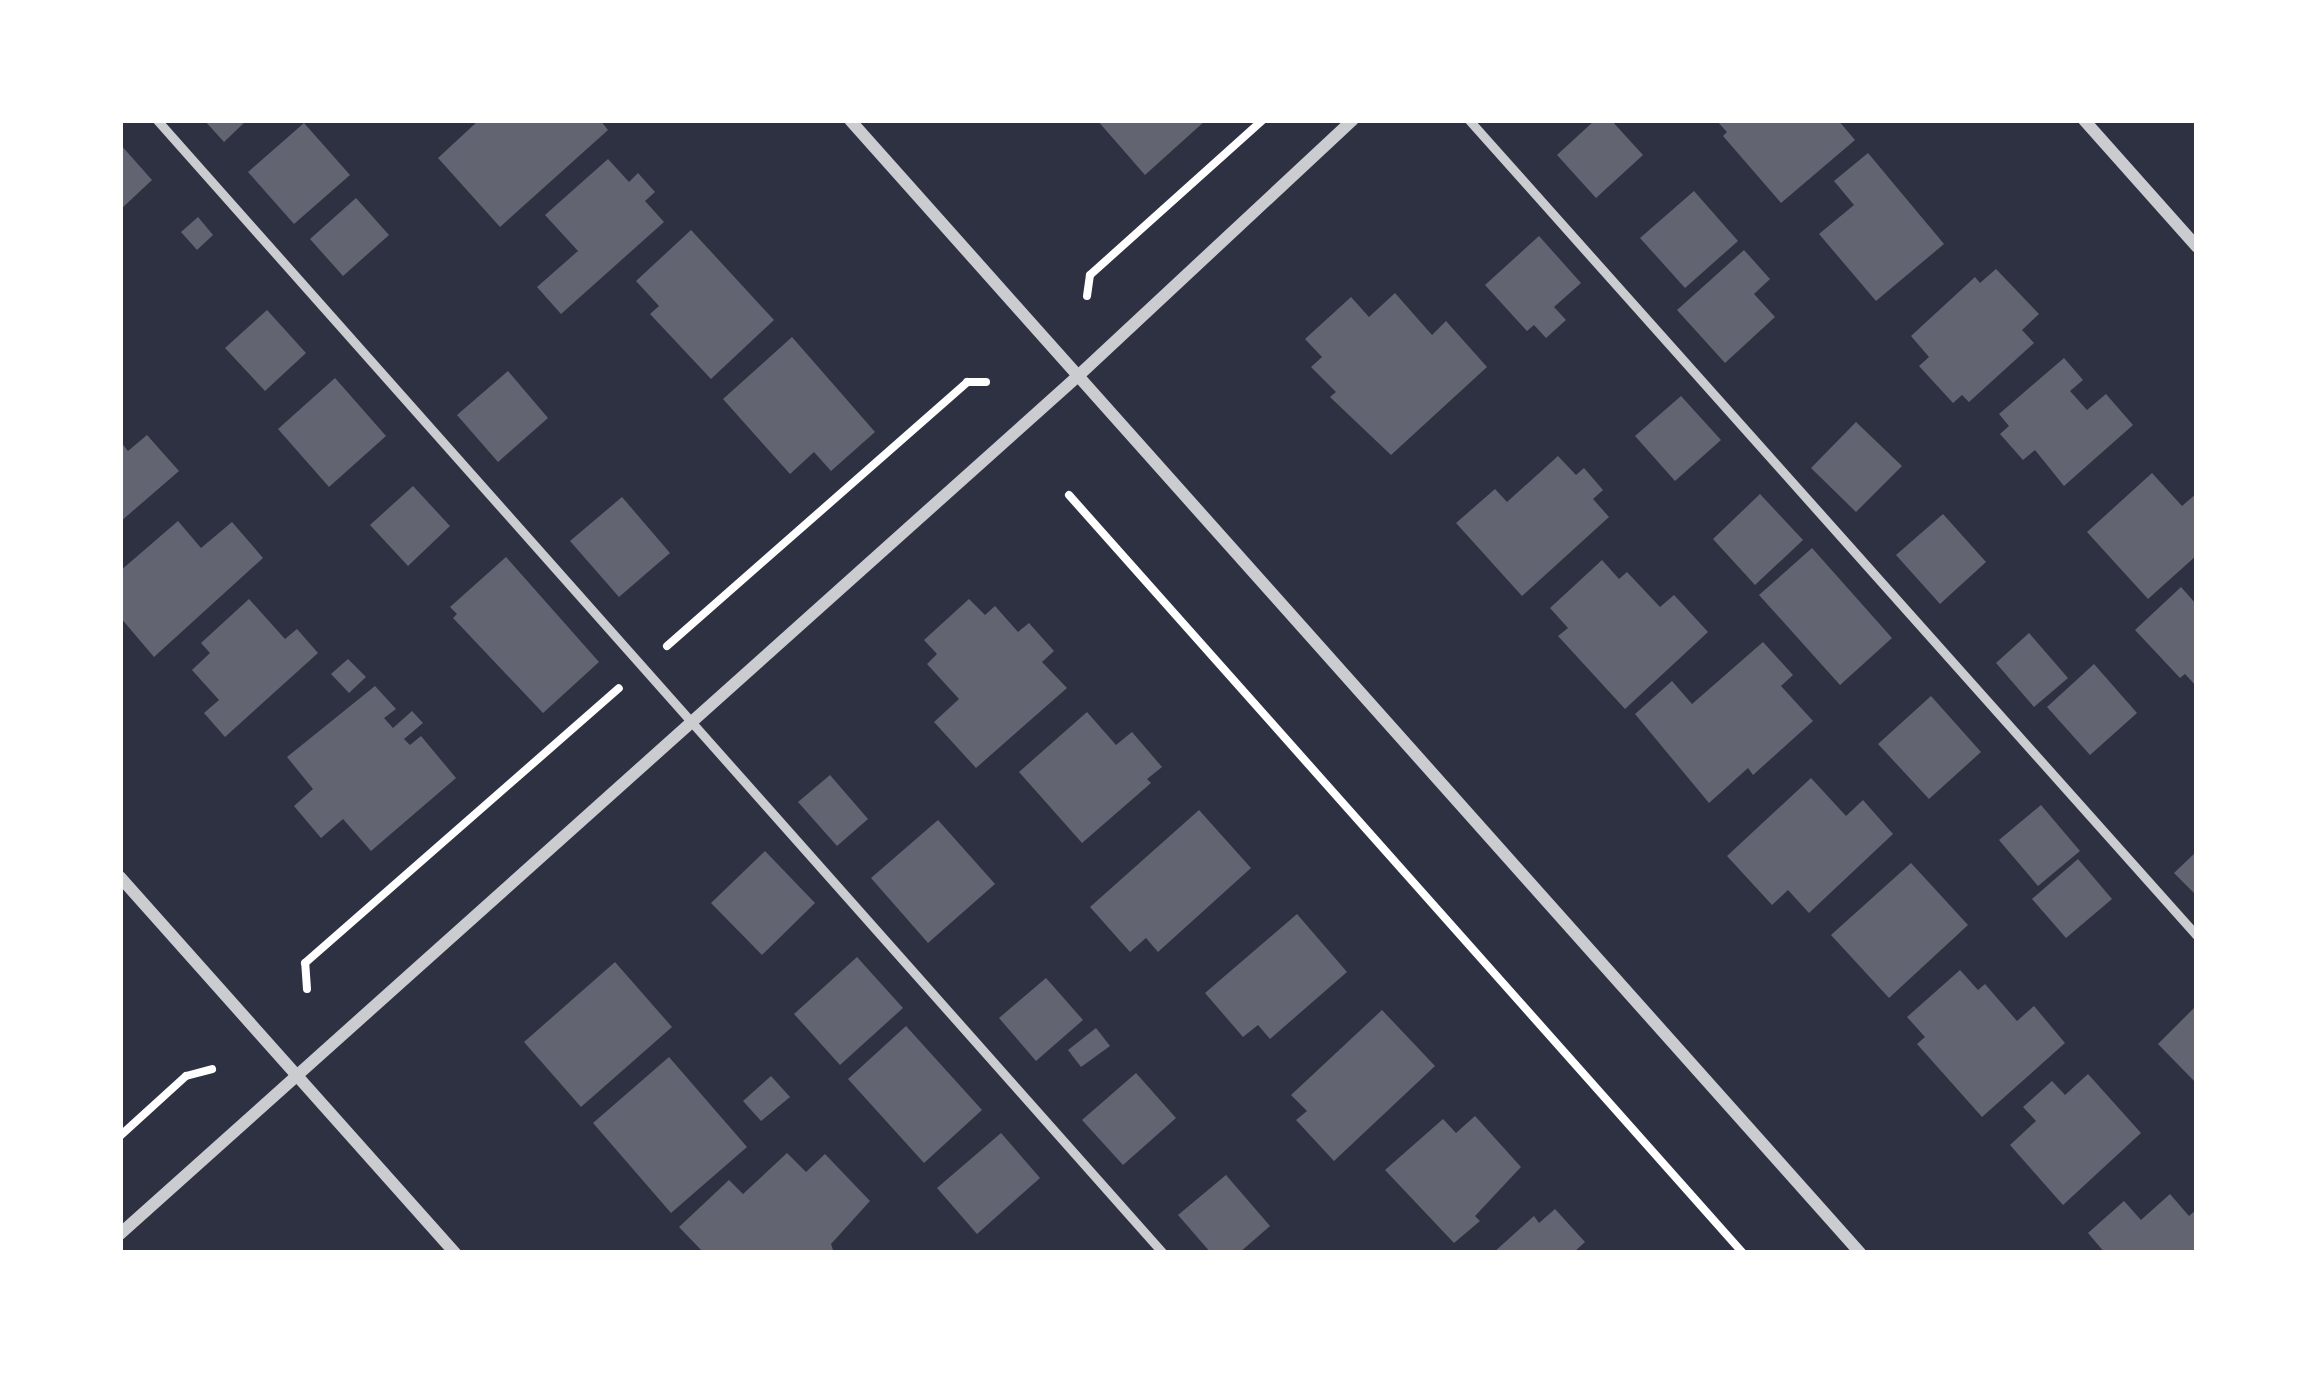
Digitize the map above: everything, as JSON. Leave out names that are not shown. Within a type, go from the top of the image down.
[{"type":"street","points":[[850,120],[1860,1253]]},
{"type":"street","points":[[120,1234],[692,725],[1353,120]]},
{"type":"street","points":[[2084,120],[2197,247]]},
{"type":"street","points":[[120,877],[455,1253]]},
{"type":"lane","points":[[157,120],[1163,1253]]},
{"type":"lane","points":[[1468,120],[2197,936]]},
{"type":"path","points":[[1087,296],[1090,274],[1263,120]]},
{"type":"path","points":[[1070,496],[1743,1253]]},
{"type":"path","points":[[120,1136],[186,1076],[212,1070]]},
{"type":"building","points":[[204,120],[247,120],[224,142]]},
{"type":"building","points":[[479,120],[600,120],[608,130],[500,227],[438,158]]},
{"type":"building","points":[[1097,120],[1206,120],[1145,175]]},
{"type":"building","points":[[1595,120],[1611,120],[1643,155],[1596,198],[1557,155]]},
{"type":"building","points":[[1716,120],[1838,120],[1855,140],[1781,203],[1723,136],[1727,132]]},
{"type":"building","points":[[304,123],[350,175],[294,224],[248,172]]},
{"type":"building","points":[[120,144],[152,180],[120,210]]},
{"type":"building","points":[[1868,153],[1944,244],[1876,301],[1819,234],[1854,205],[1834,181]]},
{"type":"building","points":[[608,159],[629,182],[638,173],[655,192],[645,201],[664,222],[561,314],[537,287],[578,251],[545,215]]},
{"type":"building","points":[[1694,191],[1738,241],[1685,288],[1640,238]]},
{"type":"building","points":[[356,198],[389,235],[343,276],[310,239]]},
{"type":"building","points":[[198,217],[213,235],[197,250],[181,232]]},
{"type":"building","points":[[691,230],[774,320],[711,379],[650,314],[659,306],[636,281]]},
{"type":"building","points":[[1539,236],[1581,283],[1554,307],[1566,320],[1546,338],[1534,325],[1527,331],[1485,285]]},
{"type":"building","points":[[1744,250],[1770,279],[1754,294],[1775,317],[1725,363],[1677,310]]},
{"type":"building","points":[[1996,269],[2039,314],[2022,330],[2034,343],[1969,402],[1962,395],[1953,403],[1919,366],[1929,357],[1911,336],[1975,277],[1980,283]]},
{"type":"building","points":[[1395,293],[1432,335],[1446,321],[1487,367],[1391,455],[1330,397],[1336,392],[1311,367],[1322,357],[1305,339],[1351,297],[1369,317]]},
{"type":"building","points":[[267,310],[306,353],[265,391],[225,348]]},
{"type":"building","points":[[792,337],[875,432],[831,471],[814,452],[790,474],[723,399]]},
{"type":"building","points":[[2064,358],[2083,380],[2070,391],[2087,410],[2106,394],[2133,425],[2064,486],[2035,450],[2023,460],[2000,434],[2009,426],[1999,414]]},
{"type":"building","points":[[508,371],[548,418],[498,462],[457,415]]},
{"type":"building","points":[[335,378],[386,436],[329,487],[278,429]]},
{"type":"building","points":[[1681,396],[1721,440],[1675,481],[1635,436]]},
{"type":"building","points":[[1856,422],[1902,466],[1856,512],[1811,468]]},
{"type":"building","points":[[147,435],[179,471],[120,522],[120,441],[128,451]]},
{"type":"building","points":[[1558,456],[1576,475],[1584,468],[1603,490],[1593,499],[1609,517],[1522,596],[1456,523],[1495,489],[1507,502]]},
{"type":"building","points":[[2152,473],[2182,506],[2197,493],[2197,555],[2148,599],[2087,532]]},
{"type":"building","points":[[413,486],[450,526],[408,566],[370,525]]},
{"type":"building","points":[[1760,494],[1803,540],[1755,585],[1713,539]]},
{"type":"building","points":[[622,497],[670,553],[619,597],[570,541]]},
{"type":"building","points":[[1943,514],[1986,562],[1940,604],[1896,555]]},
{"type":"building","points":[[178,521],[201,548],[232,522],[263,558],[154,657],[120,617],[120,571]]},
{"type":"building","points":[[1812,548],[1892,638],[1840,685],[1759,595]]},
{"type":"building","points":[[506,557],[599,662],[543,713],[453,618],[457,614],[450,607]]},
{"type":"building","points":[[1602,560],[1619,579],[1627,572],[1660,607],[1674,595],[1708,632],[1625,709],[1558,636],[1568,628],[1550,608]]},
{"type":"building","points":[[2181,587],[2197,605],[2197,687],[2185,674],[2180,678],[2135,630]]},
{"type":"building","points":[[249,599],[285,639],[297,629],[318,653],[225,737],[204,713],[219,700],[192,670],[210,653],[201,643]]},
{"type":"building","points":[[969,599],[985,615],[995,606],[1018,632],[1029,623],[1054,651],[1042,662],[1067,688],[976,768],[934,722],[959,699],[927,664],[937,654],[924,640]]},
{"type":"building","points":[[2029,633],[2068,678],[2034,707],[1996,663]]},
{"type":"building","points":[[1763,642],[1793,675],[1781,686],[1813,721],[1753,775],[1748,768],[1709,803],[1635,714],[1672,681],[1692,704]]},
{"type":"building","points":[[348,659],[366,677],[349,693],[331,674]]},
{"type":"building","points":[[2094,664],[2137,713],[2090,755],[2047,707]]},
{"type":"building","points":[[375,686],[396,709],[384,718],[393,728],[412,711],[423,723],[404,739],[410,745],[421,736],[456,778],[371,851],[343,819],[321,838],[294,806],[313,789],[287,757]]},
{"type":"building","points":[[1931,696],[1981,752],[1929,799],[1878,744]]},
{"type":"building","points":[[1087,712],[1116,745],[1132,732],[1162,767],[1147,779],[1151,783],[1082,843],[1019,772]]},
{"type":"building","points":[[830,775],[868,819],[837,846],[798,802]]},
{"type":"building","points":[[1811,778],[1846,816],[1863,800],[1893,834],[1809,913],[1788,890],[1772,905],[1727,856]]},
{"type":"building","points":[[2041,805],[2080,851],[2038,886],[1999,840]]},
{"type":"building","points":[[1199,810],[1251,868],[1158,952],[1146,938],[1130,952],[1090,907]]},
{"type":"building","points":[[938,820],[995,884],[928,943],[871,878]]},
{"type":"building","points":[[765,851],[815,903],[762,955],[711,903]]},
{"type":"building","points":[[2197,851],[2197,896],[2174,873]]},
{"type":"building","points":[[2078,859],[2112,899],[2066,938],[2032,899]]},
{"type":"building","points":[[1911,863],[1968,925],[1889,998],[1831,935]]},
{"type":"building","points":[[1297,914],[1347,972],[1270,1039],[1258,1025],[1243,1037],[1205,993]]},
{"type":"building","points":[[857,957],[903,1008],[840,1065],[794,1014]]},
{"type":"building","points":[[615,962],[672,1027],[581,1107],[524,1042]]},
{"type":"building","points":[[1960,970],[1978,990],[1985,984],[2017,1021],[2034,1006],[2065,1043],[1982,1117],[1917,1044],[1925,1037],[1907,1017]]},
{"type":"building","points":[[1046,978],[1083,1020],[1036,1061],[999,1018]]},
{"type":"building","points":[[2197,1005],[2197,1084],[2158,1044]]},
{"type":"building","points":[[1382,1010],[1435,1066],[1334,1161],[1296,1120],[1307,1111],[1291,1095]]},
{"type":"building","points":[[906,1026],[982,1110],[924,1163],[848,1079]]},
{"type":"building","points":[[1096,1028],[1110,1046],[1081,1067],[1068,1050]]},
{"type":"building","points":[[669,1057],[747,1147],[671,1213],[593,1123]]},
{"type":"building","points":[[1136,1073],[1176,1118],[1123,1165],[1082,1120]]},
{"type":"building","points":[[2088,1074],[2141,1133],[2063,1205],[2010,1145],[2036,1121],[2023,1107],[2052,1081],[2065,1095]]},
{"type":"building","points":[[771,1076],[790,1097],[761,1121],[743,1101]]},
{"type":"building","points":[[1475,1116],[1521,1167],[1475,1216],[1480,1221],[1454,1243],[1385,1170],[1443,1119],[1456,1133]]},
{"type":"building","points":[[1001,1133],[1040,1178],[977,1234],[937,1188]]},
{"type":"building","points":[[787,1153],[806,1172],[825,1154],[870,1201],[831,1244],[834,1253],[704,1253],[679,1227],[729,1180],[743,1194]]},
{"type":"building","points":[[1226,1175],[1270,1226],[1239,1253],[1211,1253],[1178,1215]]},
{"type":"building","points":[[2170,1194],[2189,1216],[2197,1209],[2197,1253],[2105,1253],[2088,1233],[2124,1201],[2141,1220]]},
{"type":"building","points":[[1555,1209],[1585,1242],[1573,1253],[1493,1253],[1534,1216],[1539,1223]]}]
